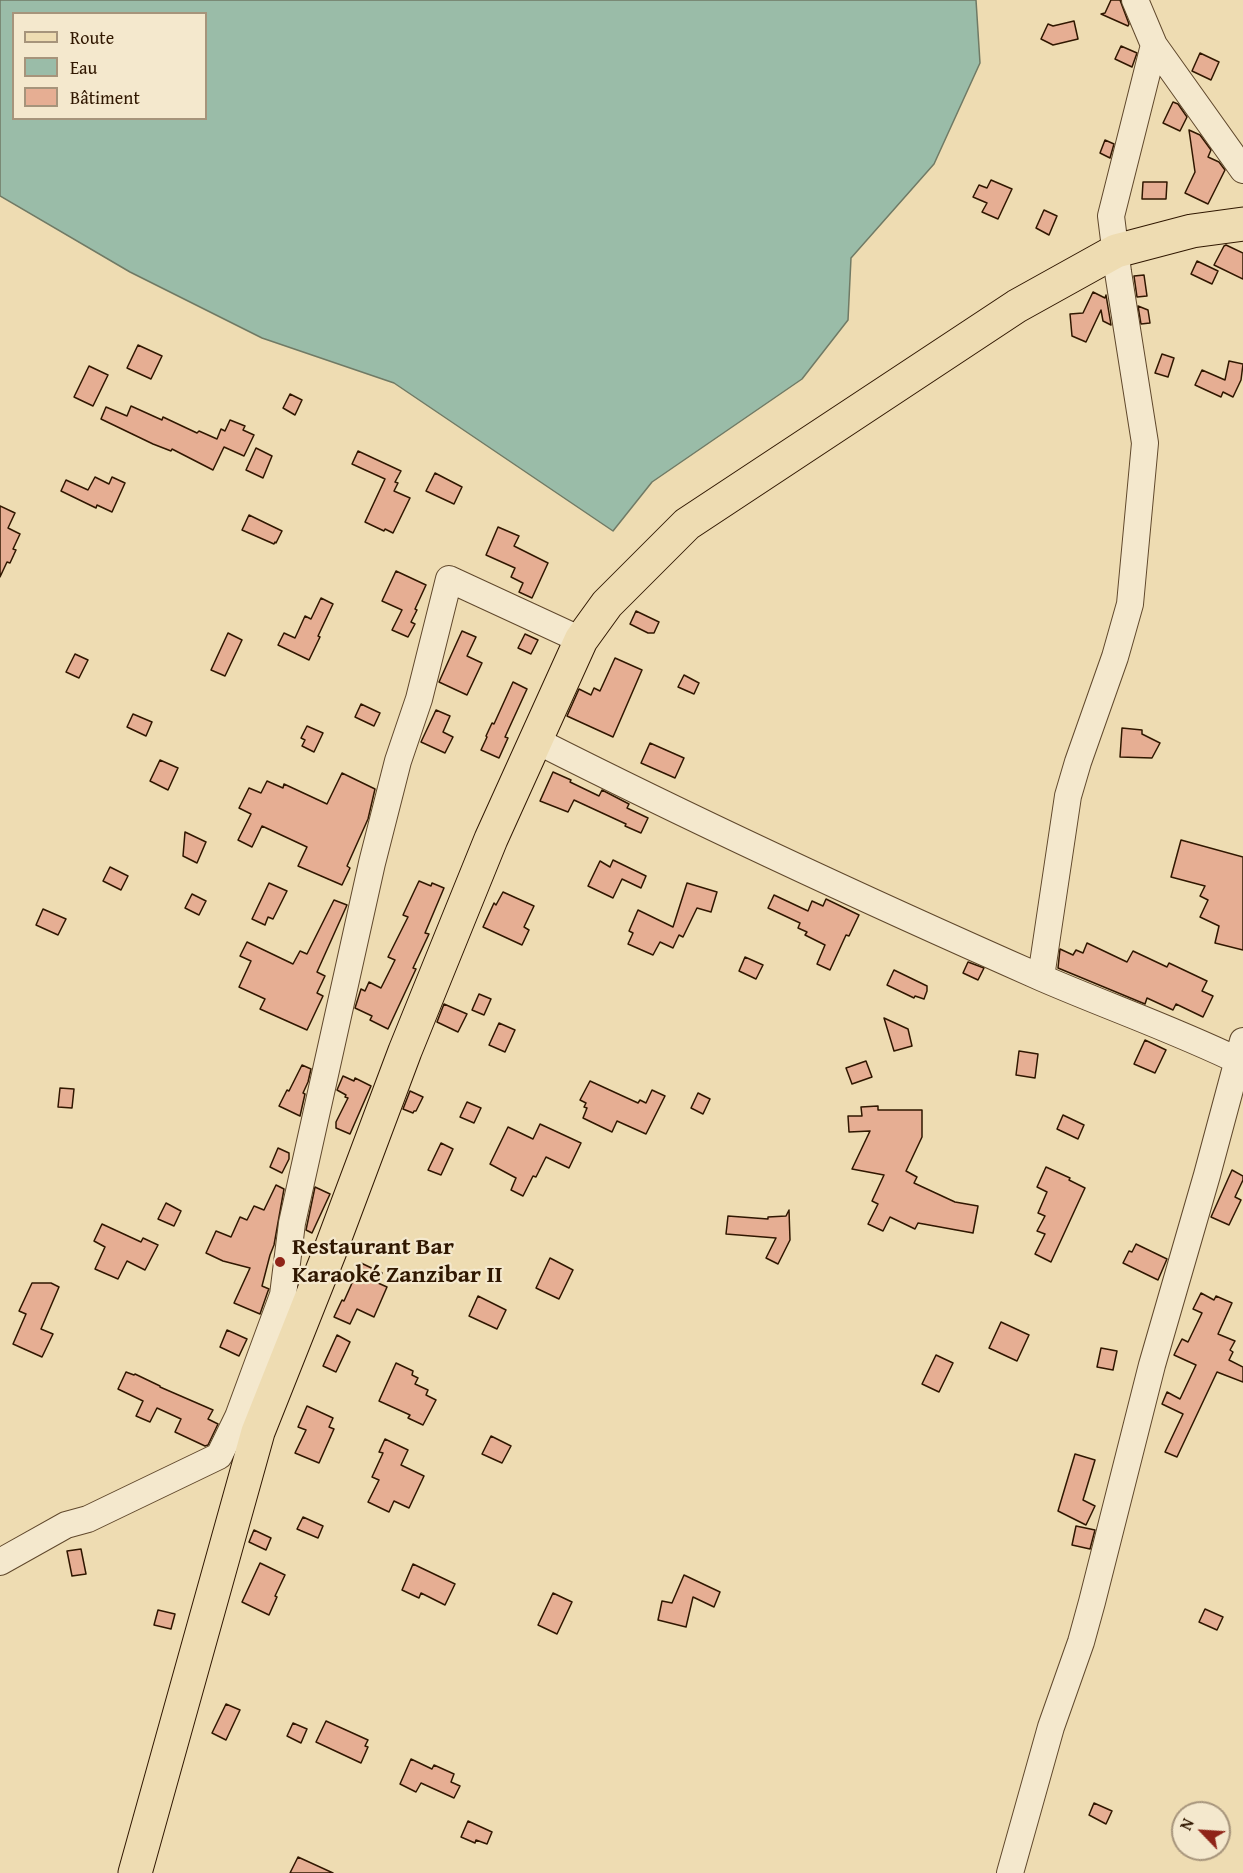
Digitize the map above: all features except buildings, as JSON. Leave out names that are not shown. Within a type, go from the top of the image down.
[{"type":"main road","points":[[135,1873],[258,1432],[318,1282],[405,1051],[491,839],[581,640],[607,604],[687,524],[1017,306],[1116,251],[1192,231],[1243,224]]},
{"type":"street","points":[[1135,0],[1154,45],[1243,171]]},
{"type":"street","points":[[1041,977],[1068,796],[1115,657],[1130,604],[1145,446],[1111,223],[1112,211],[1154,45]]},
{"type":"street","points":[[238,1417],[282,1298],[292,1223],[372,863],[398,761],[419,699],[449,579],[581,640]]},
{"type":"street","points":[[537,741],[741,842],[1041,977],[1242,1055],[1152,1365],[1081,1642],[1051,1727],[1010,1873]]},
{"type":"street","points":[[287,1266],[318,1282]]},
{"type":"street","points":[[0,1562],[66,1526],[88,1519],[219,1456],[238,1417],[289,1336],[300,1325]]},
{"type":"street","points":[[220,1453],[226,1453],[231,1457],[241,1492]]},
{"type":"water","points":[[0,0],[976,0],[980,63],[934,164],[851,258],[848,320],[802,379],[652,482],[613,531],[394,383],[262,338],[130,272],[0,196]]},
{"type":"place","name":"Restaurant Bar Karaoké Zanzibar II","points":[[280,1262]]}]
